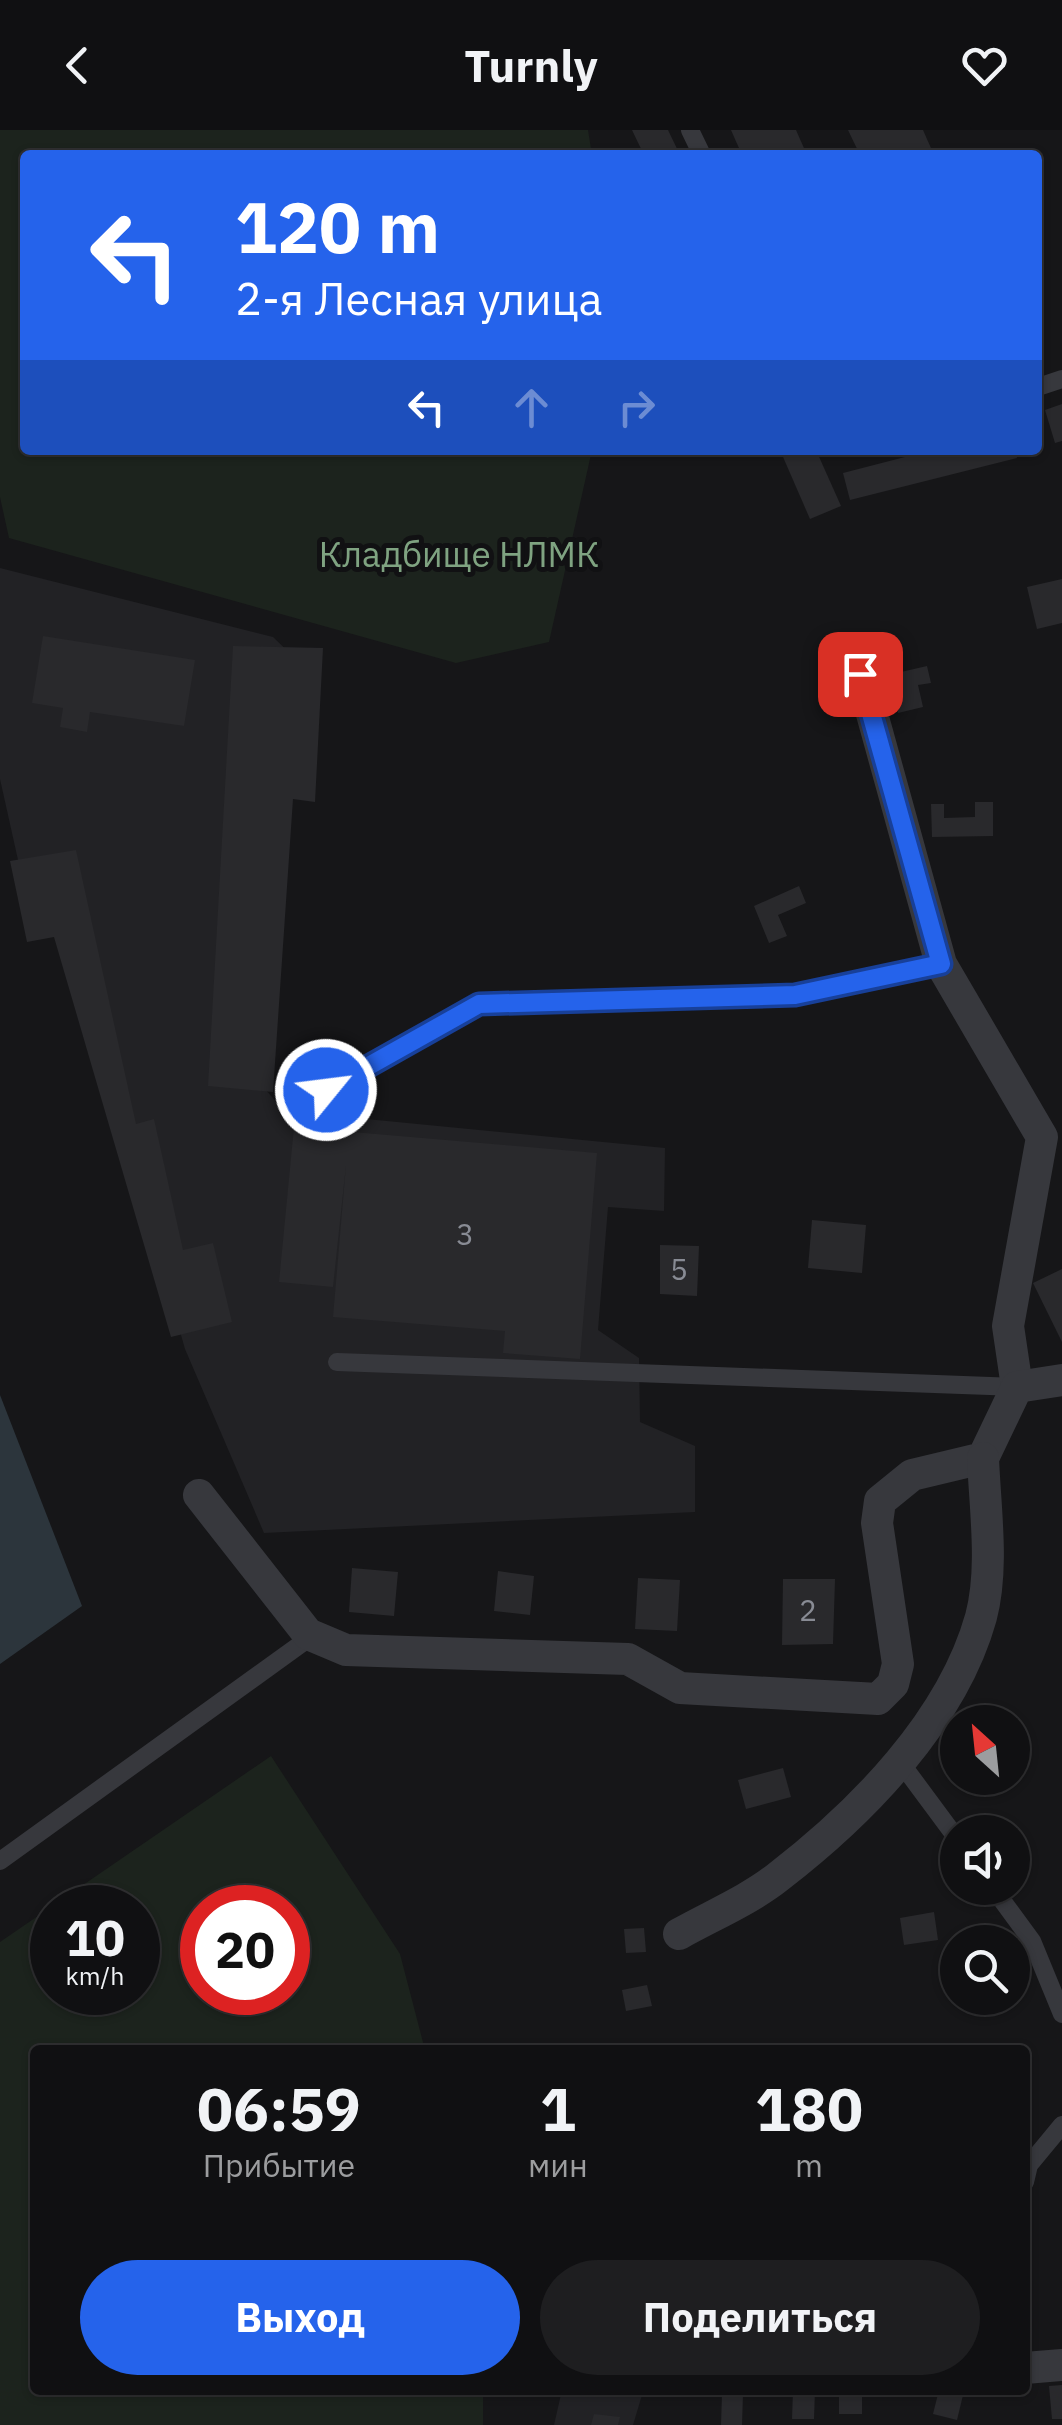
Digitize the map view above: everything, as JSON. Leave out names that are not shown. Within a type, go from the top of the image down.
[{"type":"street","points":[[679,1934],[775,1880],[840,1824],[898,1759],[962,1672],[982,1614],[987,1559],[983,1458],[1018,1387],[1008,1326],[1052,1130],[941,964],[860,674]]},
{"type":"street","points":[[1018,1387],[1062,1380]]},
{"type":"street","points":[[199,1494],[312,1636],[346,1650],[628,1659],[680,1688],[878,1698],[893,1684],[898,1664],[894,1613],[877,1522],[880,1501],[912,1475],[983,1458]]},
{"type":"street","points":[[1030,2368],[1062,2365]]},
{"type":"lane","points":[[324,1109],[326,1090],[479,1004],[795,995],[941,964]]},
{"type":"lane","points":[[337,1362],[1018,1387]]},
{"type":"lane","points":[[0,1861],[312,1636]]},
{"type":"lane","points":[[898,1759],[940,1816]]},
{"type":"lane","points":[[1006,1905],[1032,1941],[1062,2014]]},
{"type":"lane","points":[[1030,2164],[1062,2125]]},
{"type":"shaded area","points":[[0,568],[273,637],[302,665],[259,1082],[284,1111],[665,1148],[664,1211],[608,1207],[598,1330],[639,1358],[640,1422],[695,1446],[695,1512],[264,1533],[185,1349],[65,927],[34,932],[0,779]]},
{"type":"shaded area","points":[[0,1395],[82,1606],[0,1664]]},
{"type":"shaded area","points":[[561,2395],[642,2395],[633,2425],[554,2425]]},
{"type":"green space","name":"Кладбище НЛМК","points":[[0,130],[588,130],[591,150],[20,150],[20,455],[591,455],[549,642],[456,663],[9,538],[0,497]]},
{"type":"green space","points":[[271,1756],[400,1954],[424,2045],[30,2045],[30,2395],[483,2395],[483,2425],[0,2425],[0,1942],[30,1921],[30,2015],[160,2015],[160,1885],[83,1885]]},
{"type":"building","points":[[632,130],[668,130],[678,150],[642,150]]},
{"type":"building","points":[[731,130],[796,130],[805,150],[740,150]]},
{"type":"building","points":[[848,130],[923,130],[932,150],[858,150]]},
{"type":"building","points":[[1062,404],[1062,441],[1055,443],[1045,410]]},
{"type":"building","points":[[782,455],[818,455],[841,506],[810,519]]},
{"type":"building","points":[[913,455],[1017,458],[850,500],[843,473]]},
{"type":"building","points":[[1062,579],[1062,623],[1037,629],[1027,587]]},
{"type":"building","points":[[43,636],[195,660],[184,726],[90,712],[87,732],[60,727],[63,708],[32,703]]},
{"type":"building","points":[[233,646],[323,648],[315,802],[293,799],[273,1092],[208,1086]]},
{"type":"building","points":[[927,666],[931,683],[918,685],[923,707],[898,713],[888,675]]},
{"type":"building","points":[[975,802],[993,802],[993,836],[932,837],[931,804],[944,804],[944,818],[975,817]]},
{"type":"building","points":[[76,850],[136,1124],[154,1119],[183,1250],[213,1243],[232,1322],[171,1337],[54,937],[27,942],[10,861]]},
{"type":"building","points":[[799,886],[806,903],[778,915],[787,936],[769,943],[754,906]]},
{"type":"building","points":[[294,1127],[597,1153],[580,1359],[503,1353],[505,1331],[333,1317],[346,1165],[333,1287],[279,1282]]},
{"type":"building","points":[[812,1220],[866,1225],[862,1273],[808,1268]]},
{"type":"building","points":[[660,1245],[699,1246],[697,1296],[660,1294]]},
{"type":"building","points":[[1062,1269],[1062,1342],[1033,1283]]},
{"type":"building","points":[[352,1568],[398,1572],[394,1616],[349,1612]]},
{"type":"building","points":[[498,1571],[534,1576],[530,1615],[494,1611]]},
{"type":"building","points":[[638,1578],[680,1580],[677,1631],[635,1629]]},
{"type":"building","points":[[783,1579],[835,1579],[833,1644],[782,1645]]},
{"type":"building","points":[[783,1768],[791,1797],[746,1809],[738,1780]]},
{"type":"building","points":[[934,1912],[938,1940],[904,1945],[900,1918]]},
{"type":"building","points":[[644,1928],[646,1952],[626,1953],[624,1929]]},
{"type":"building","points":[[647,1985],[652,2006],[626,2011],[622,1990]]},
{"type":"building","points":[[1062,2385],[1062,2419],[1052,2419],[1049,2386]]},
{"type":"building","points":[[722,2395],[743,2395],[742,2425],[721,2425]]},
{"type":"building","points":[[793,2395],[815,2395],[814,2419],[792,2419]]},
{"type":"building","points":[[839,2395],[862,2395],[862,2414],[839,2414]]},
{"type":"building","points":[[938,2395],[963,2395],[957,2420],[933,2414]]},
{"type":"building","points":[[594,2414],[620,2417],[618,2425],[591,2425]]},
{"type":"route","points":[[326,1090],[479,1004],[795,995],[941,964],[860,674]]}]
